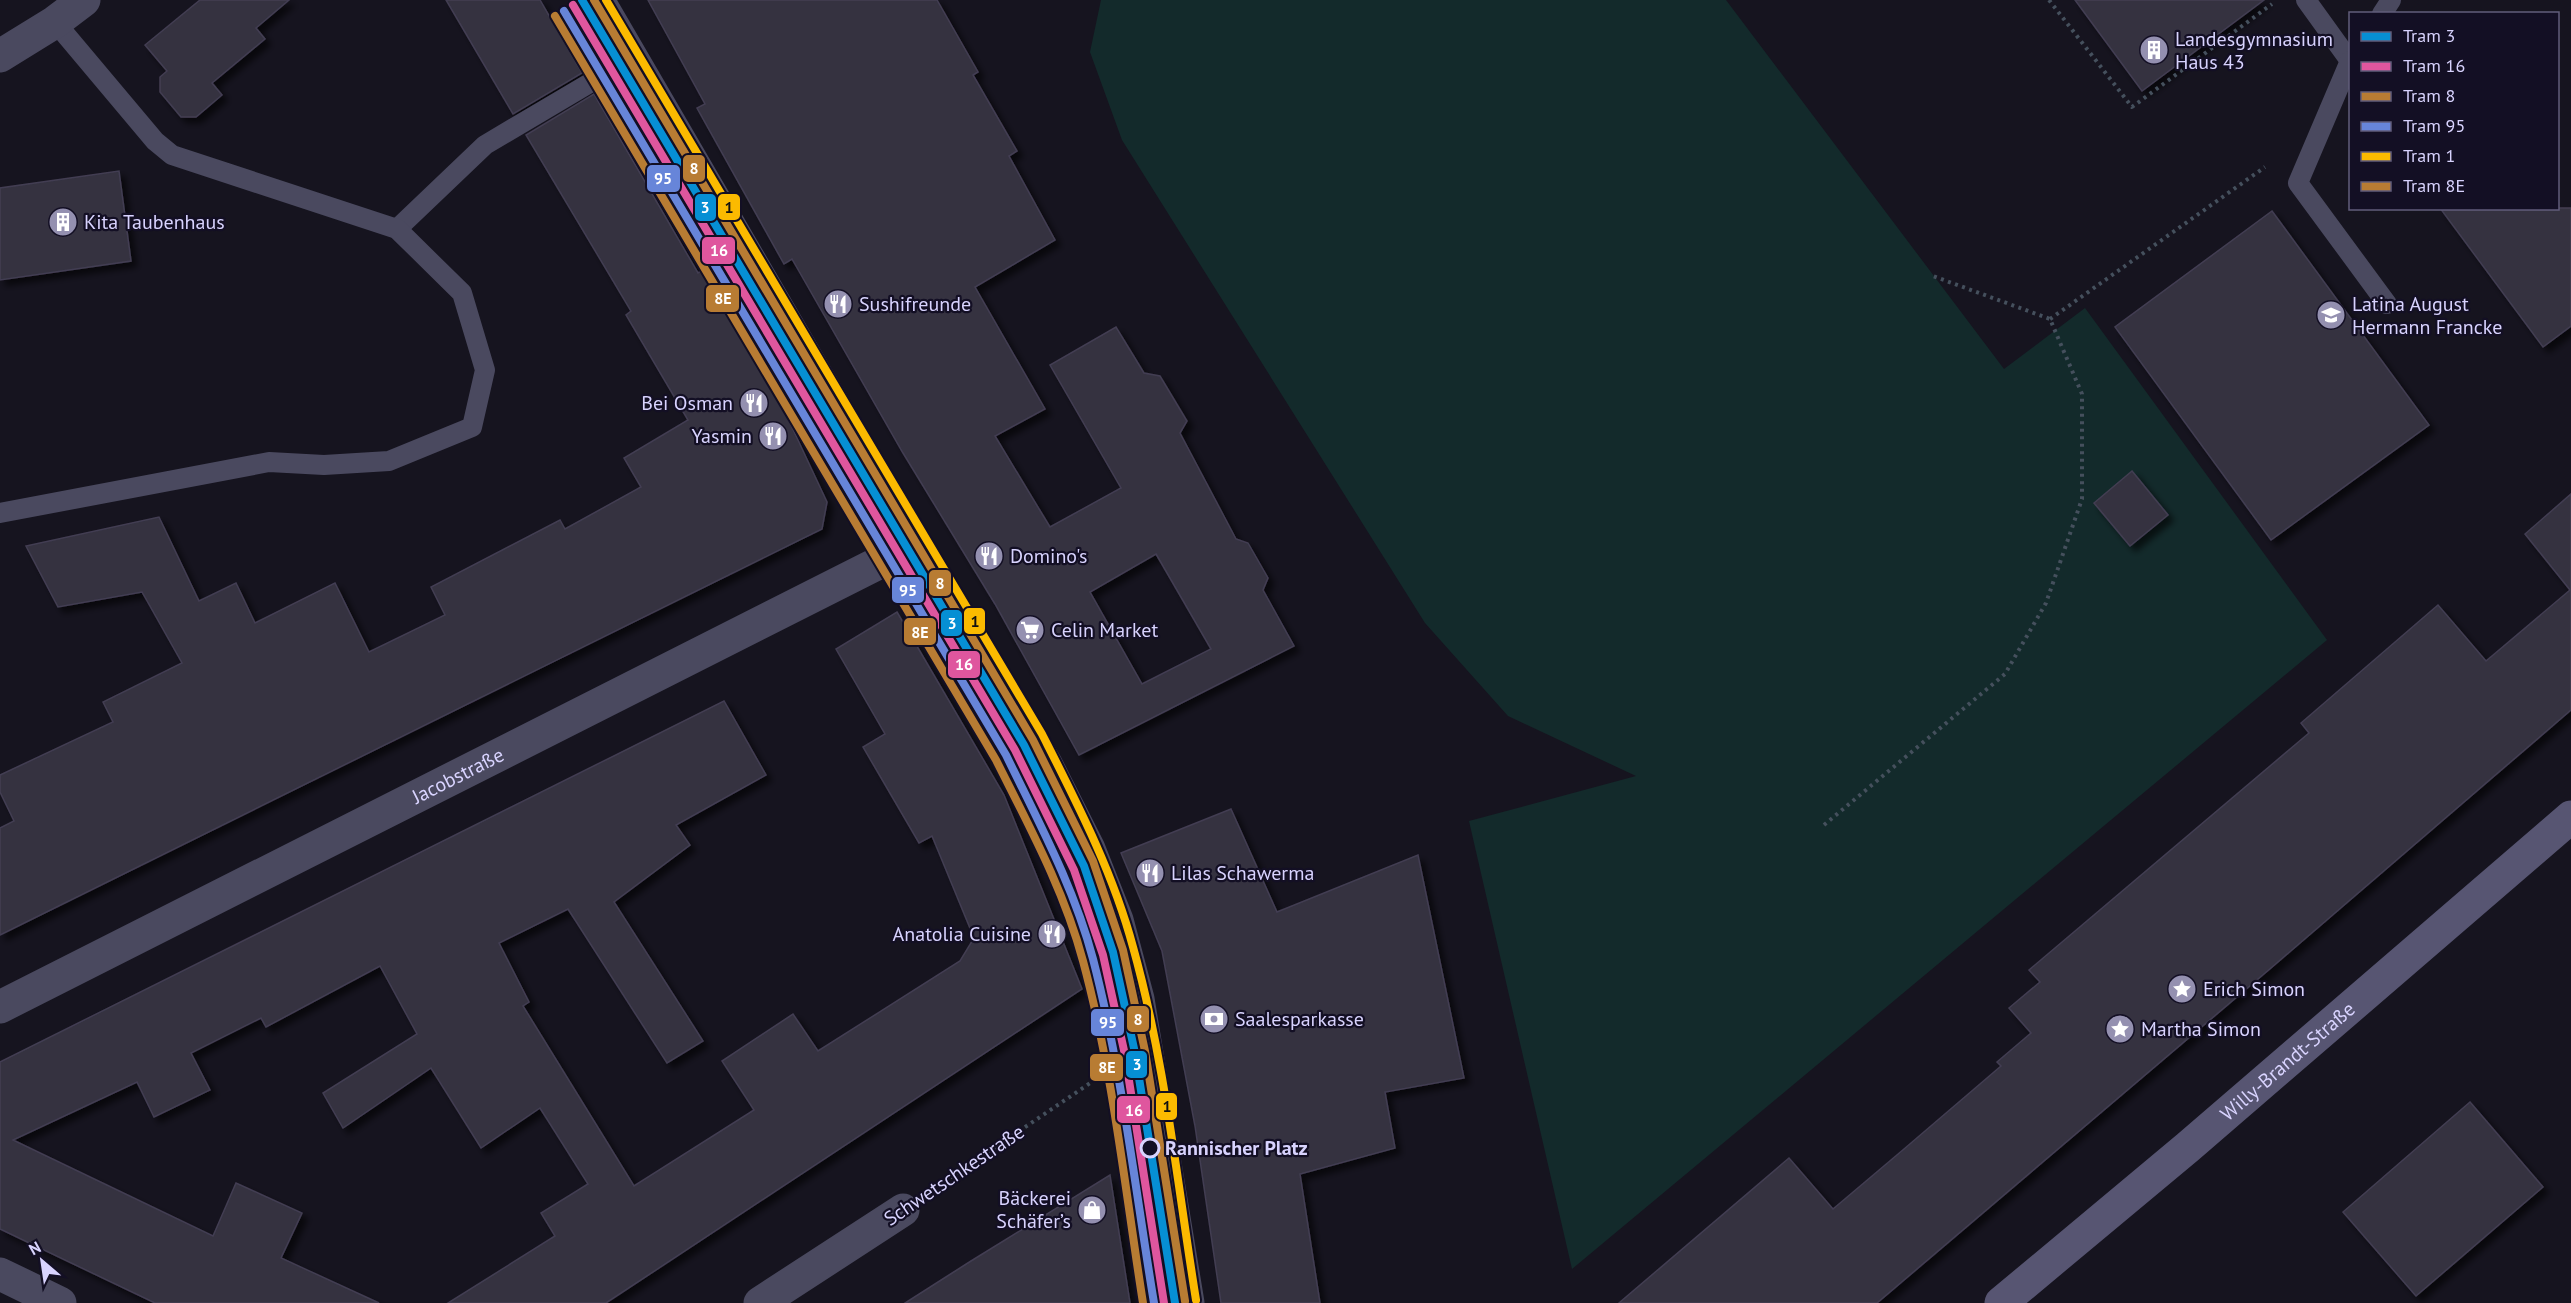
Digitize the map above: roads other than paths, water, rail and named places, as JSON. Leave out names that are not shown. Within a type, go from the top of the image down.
[{"type":"street","points":[[0,56],[55,22],[84,0]]},
{"type":"street","points":[[598,0],[1046,764],[1089,849],[1117,920],[1138,999],[1188,1303]]},
{"type":"street","name":"Jacobstraße","points":[[0,1007],[916,544]]},
{"type":"street","name":"Willy-Brandt-Straße","points":[[2001,1303],[2197,1139],[2571,817]]},
{"type":"street","name":"Schwetschkestraße","points":[[760,1303],[903,1210]]},
{"type":"street","points":[[0,1274],[60,1303]]},
{"type":"lane","points":[[2306,0],[2349,60]]},
{"type":"lane","points":[[0,513],[269,462],[324,465],[389,461],[472,427],[485,370],[462,293],[397,229],[172,155],[155,141],[55,22]]},
{"type":"lane","points":[[397,229],[485,145],[632,58]]},
{"type":"lane","points":[[2349,63],[2298,183],[2387,304]]},
{"type":"tram line","name":"3","points":[[582,0],[1024,745],[1084,866],[1113,952],[1135,1053],[1175,1303]]},
{"type":"tram line","name":"8","points":[[594,0],[1033,740],[1093,861],[1123,950],[1145,1051],[1185,1301]]},
{"type":"tram line","name":"1","points":[[606,0],[1042,734],[1093,838],[1125,919],[1154,1034],[1196,1300]]},
{"type":"tram line","name":"16","points":[[573,5],[1015,750],[1074,870],[1103,955],[1125,1055],[1164,1303]]},
{"type":"tram line","name":"95","points":[[564,11],[1006,755],[1066,880],[1093,959],[1112,1044],[1154,1303]]},
{"type":"tram line","name":"8E","points":[[555,16],[996,760],[1045,859],[1075,935],[1093,1003],[1118,1131],[1143,1303]]},
{"type":"place","name":"Landesgymnasium Haus 43","points":[[2154,50]]},
{"type":"place","name":"Kita Taubenhaus","points":[[63,222]]},
{"type":"place","name":"Sushifreunde","points":[[838,304]]},
{"type":"place","name":"Latina August Hermann Francke","points":[[2331,315]]},
{"type":"place","name":"Bei Osman","points":[[754,403]]},
{"type":"place","name":"Yasmin","points":[[773,436]]},
{"type":"place","name":"Domino's","points":[[989,556]]},
{"type":"place","name":"Celin Market","points":[[1030,630]]},
{"type":"place","name":"Lilas Schawerma","points":[[1150,873]]},
{"type":"place","name":"Anatolia Cuisine","points":[[1052,934]]},
{"type":"place","name":"Erich Simon","points":[[2182,989]]},
{"type":"place","name":"Saalesparkasse","points":[[1214,1019]]},
{"type":"place","name":"Martha Simon","points":[[2120,1029]]},
{"type":"place","name":"Rannischer Platz","points":[[1150,1148]]},
{"type":"place","name":"Bäckerei Schäfer’s","points":[[1092,1210]]}]
